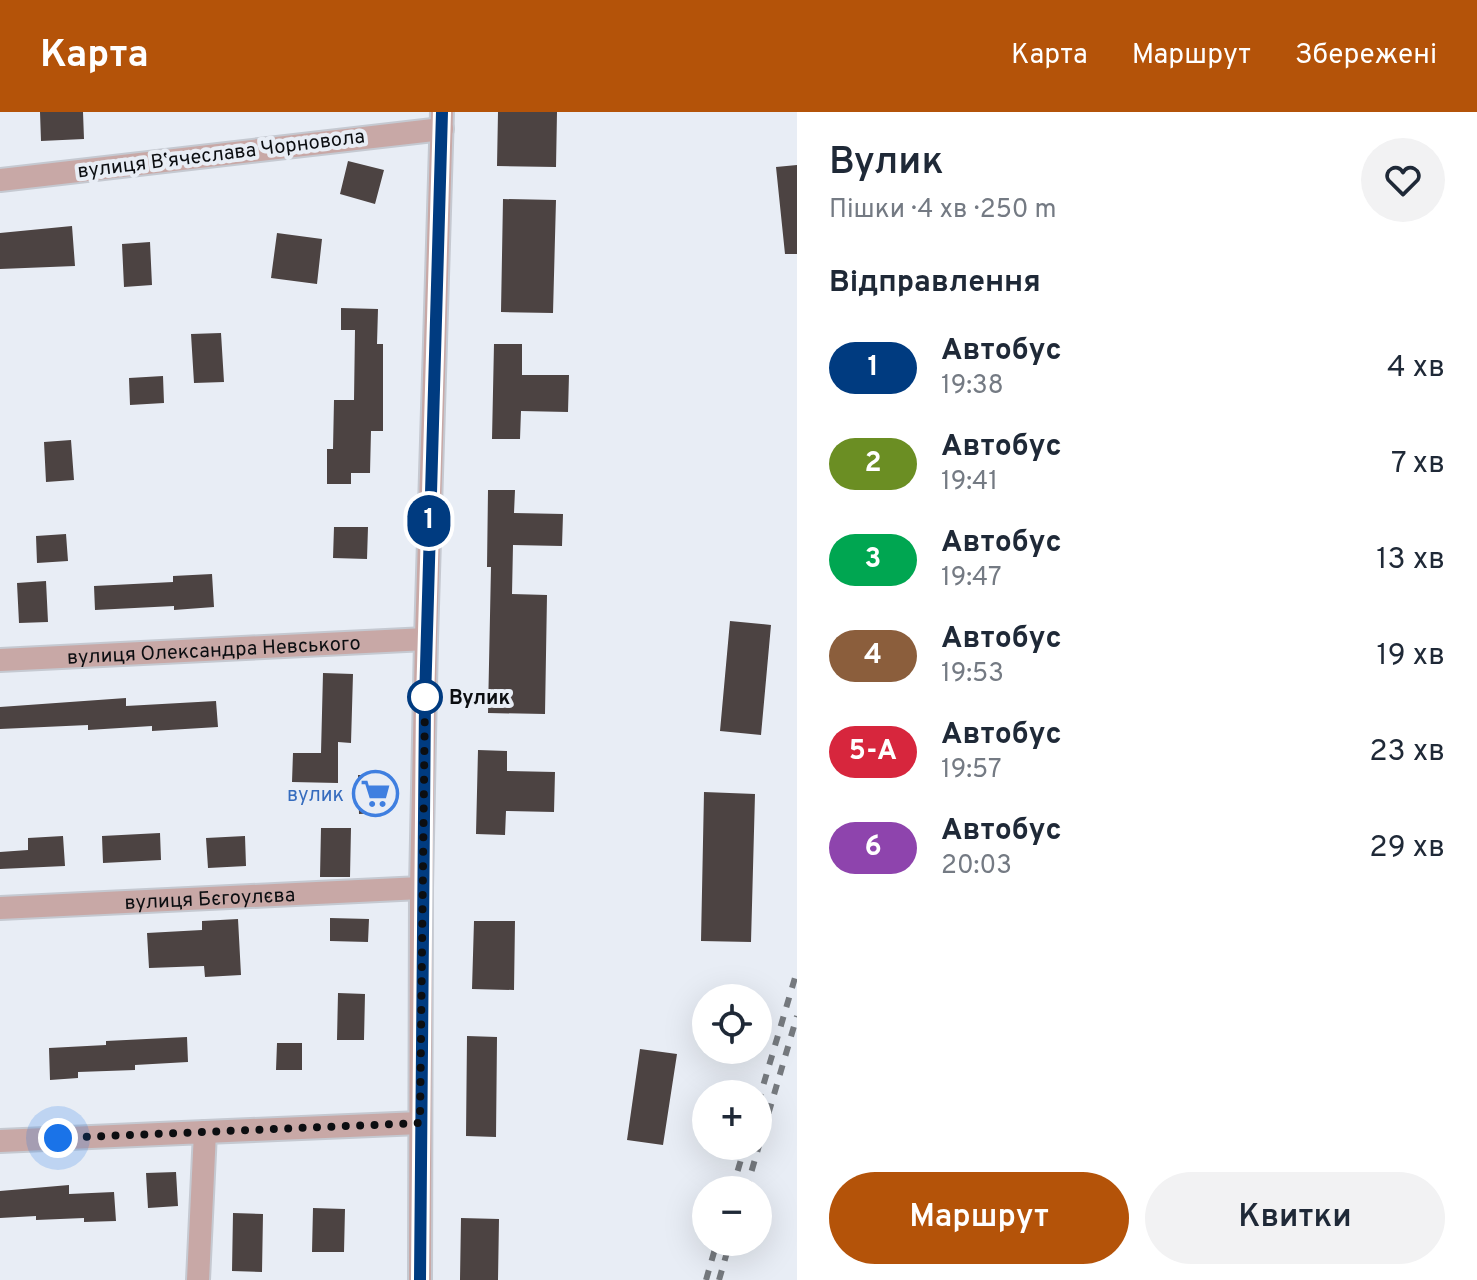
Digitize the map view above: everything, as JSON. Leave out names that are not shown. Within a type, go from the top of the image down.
[{"type":"street","name":"вулиця Вʼячеслава Чорновола","points":[[0,180],[442,120]]},
{"type":"street","points":[[420,1280],[421,888],[442,120]]},
{"type":"street","name":"вулиця Олександра Невського","points":[[0,660],[426,639]]},
{"type":"street","name":"вулиця Бєгоулєва","points":[[0,908],[421,888]]},
{"type":"street","points":[[0,1141],[420,1123]]},
{"type":"street","points":[[198,1280],[205,1132]]},
{"type":"building","points":[[40,112],[83,112],[84,139],[41,141]]},
{"type":"building","points":[[498,112],[557,112],[556,167],[497,166]]},
{"type":"building","points":[[348,161],[384,170],[375,204],[340,194]]},
{"type":"building","points":[[797,165],[797,254],[785,254],[776,167]]},
{"type":"building","points":[[503,199],[556,200],[553,313],[501,312]]},
{"type":"building","points":[[72,226],[75,266],[0,269],[0,233]]},
{"type":"building","points":[[277,233],[322,239],[317,284],[271,278]]},
{"type":"building","points":[[150,242],[152,285],[124,287],[122,244]]},
{"type":"building","points":[[341,308],[378,309],[377,344],[383,344],[383,431],[371,431],[370,473],[351,473],[351,484],[327,484],[327,449],[333,449],[334,400],[354,400],[355,330],[341,330]]},
{"type":"building","points":[[221,333],[224,382],[194,383],[191,334]]},
{"type":"building","points":[[494,344],[522,344],[522,375],[569,375],[568,412],[521,411],[520,439],[492,439]]},
{"type":"building","points":[[163,376],[164,403],[130,405],[129,378]]},
{"type":"building","points":[[71,440],[74,480],[46,482],[44,442]]},
{"type":"building","points":[[488,490],[515,490],[514,513],[563,514],[562,546],[513,545],[512,594],[547,595],[545,714],[488,713],[491,567],[487,567]]},
{"type":"building","points":[[334,527],[368,527],[367,559],[333,558]]},
{"type":"building","points":[[66,534],[68,561],[37,563],[36,536]]},
{"type":"building","points":[[212,574],[214,607],[95,610],[94,586],[173,582],[173,576]]},
{"type":"building","points":[[46,581],[48,622],[19,623],[17,583]]},
{"type":"building","points":[[730,621],[771,625],[761,735],[720,731]]},
{"type":"building","points":[[323,673],[353,674],[351,743],[338,742],[338,783],[292,782],[293,753],[321,753]]},
{"type":"building","points":[[126,698],[126,706],[216,701],[218,727],[152,731],[152,726],[88,730],[88,725],[0,729],[0,707]]},
{"type":"building","points":[[478,750],[507,751],[507,771],[555,772],[554,812],[506,811],[505,835],[476,834]]},
{"type":"building","points":[[358,775],[381,775],[382,813],[359,814]]},
{"type":"building","points":[[704,792],[755,794],[751,942],[701,941]]},
{"type":"building","points":[[321,828],[351,828],[350,877],[320,877]]},
{"type":"building","points":[[160,833],[161,860],[103,863],[102,836]]},
{"type":"building","points":[[63,836],[65,866],[0,869],[0,852],[28,850],[28,838]]},
{"type":"building","points":[[245,836],[246,866],[208,868],[206,838]]},
{"type":"building","points":[[330,918],[369,919],[368,942],[330,941]]},
{"type":"building","points":[[238,919],[241,975],[205,977],[204,966],[149,968],[147,933],[202,930],[202,921]]},
{"type":"building","points":[[474,921],[515,921],[514,990],[472,989]]},
{"type":"building","points":[[338,993],[365,994],[364,1040],[337,1040]]},
{"type":"building","points":[[467,1036],[497,1037],[496,1137],[466,1136]]},
{"type":"building","points":[[187,1037],[188,1062],[135,1065],[135,1070],[78,1072],[78,1078],[50,1080],[49,1048],[106,1045],[106,1041]]},
{"type":"building","points":[[277,1043],[302,1043],[302,1070],[276,1070]]},
{"type":"building","points":[[640,1049],[677,1054],[663,1145],[627,1140]]},
{"type":"building","points":[[176,1172],[178,1206],[148,1208],[146,1173]]},
{"type":"building","points":[[69,1185],[69,1194],[114,1192],[116,1221],[84,1222],[84,1218],[36,1220],[36,1216],[0,1218],[0,1191]]},
{"type":"building","points":[[313,1208],[345,1209],[344,1252],[312,1252]]},
{"type":"building","points":[[233,1213],[263,1214],[262,1272],[232,1271]]},
{"type":"building","points":[[461,1218],[499,1219],[498,1280],[460,1280]]},
{"type":"railway","points":[[765,1080],[797,971]]},
{"type":"railway","points":[[750,1176],[797,1016]]},
{"type":"railway","points":[[736,1176],[741,1160]]},
{"type":"railway","points":[[706,1280],[713,1256]]},
{"type":"railway","points":[[719,1280],[726,1256]]},
{"type":"bus line","name":"1","points":[[420,1280],[421,888],[442,112]]},
{"type":"place","name":"Вулик","points":[[425,697]]},
{"type":"place","name":"вулик","points":[[375,794]]},
{"type":"route","points":[[58,1138],[420,1123],[425,697]]}]
